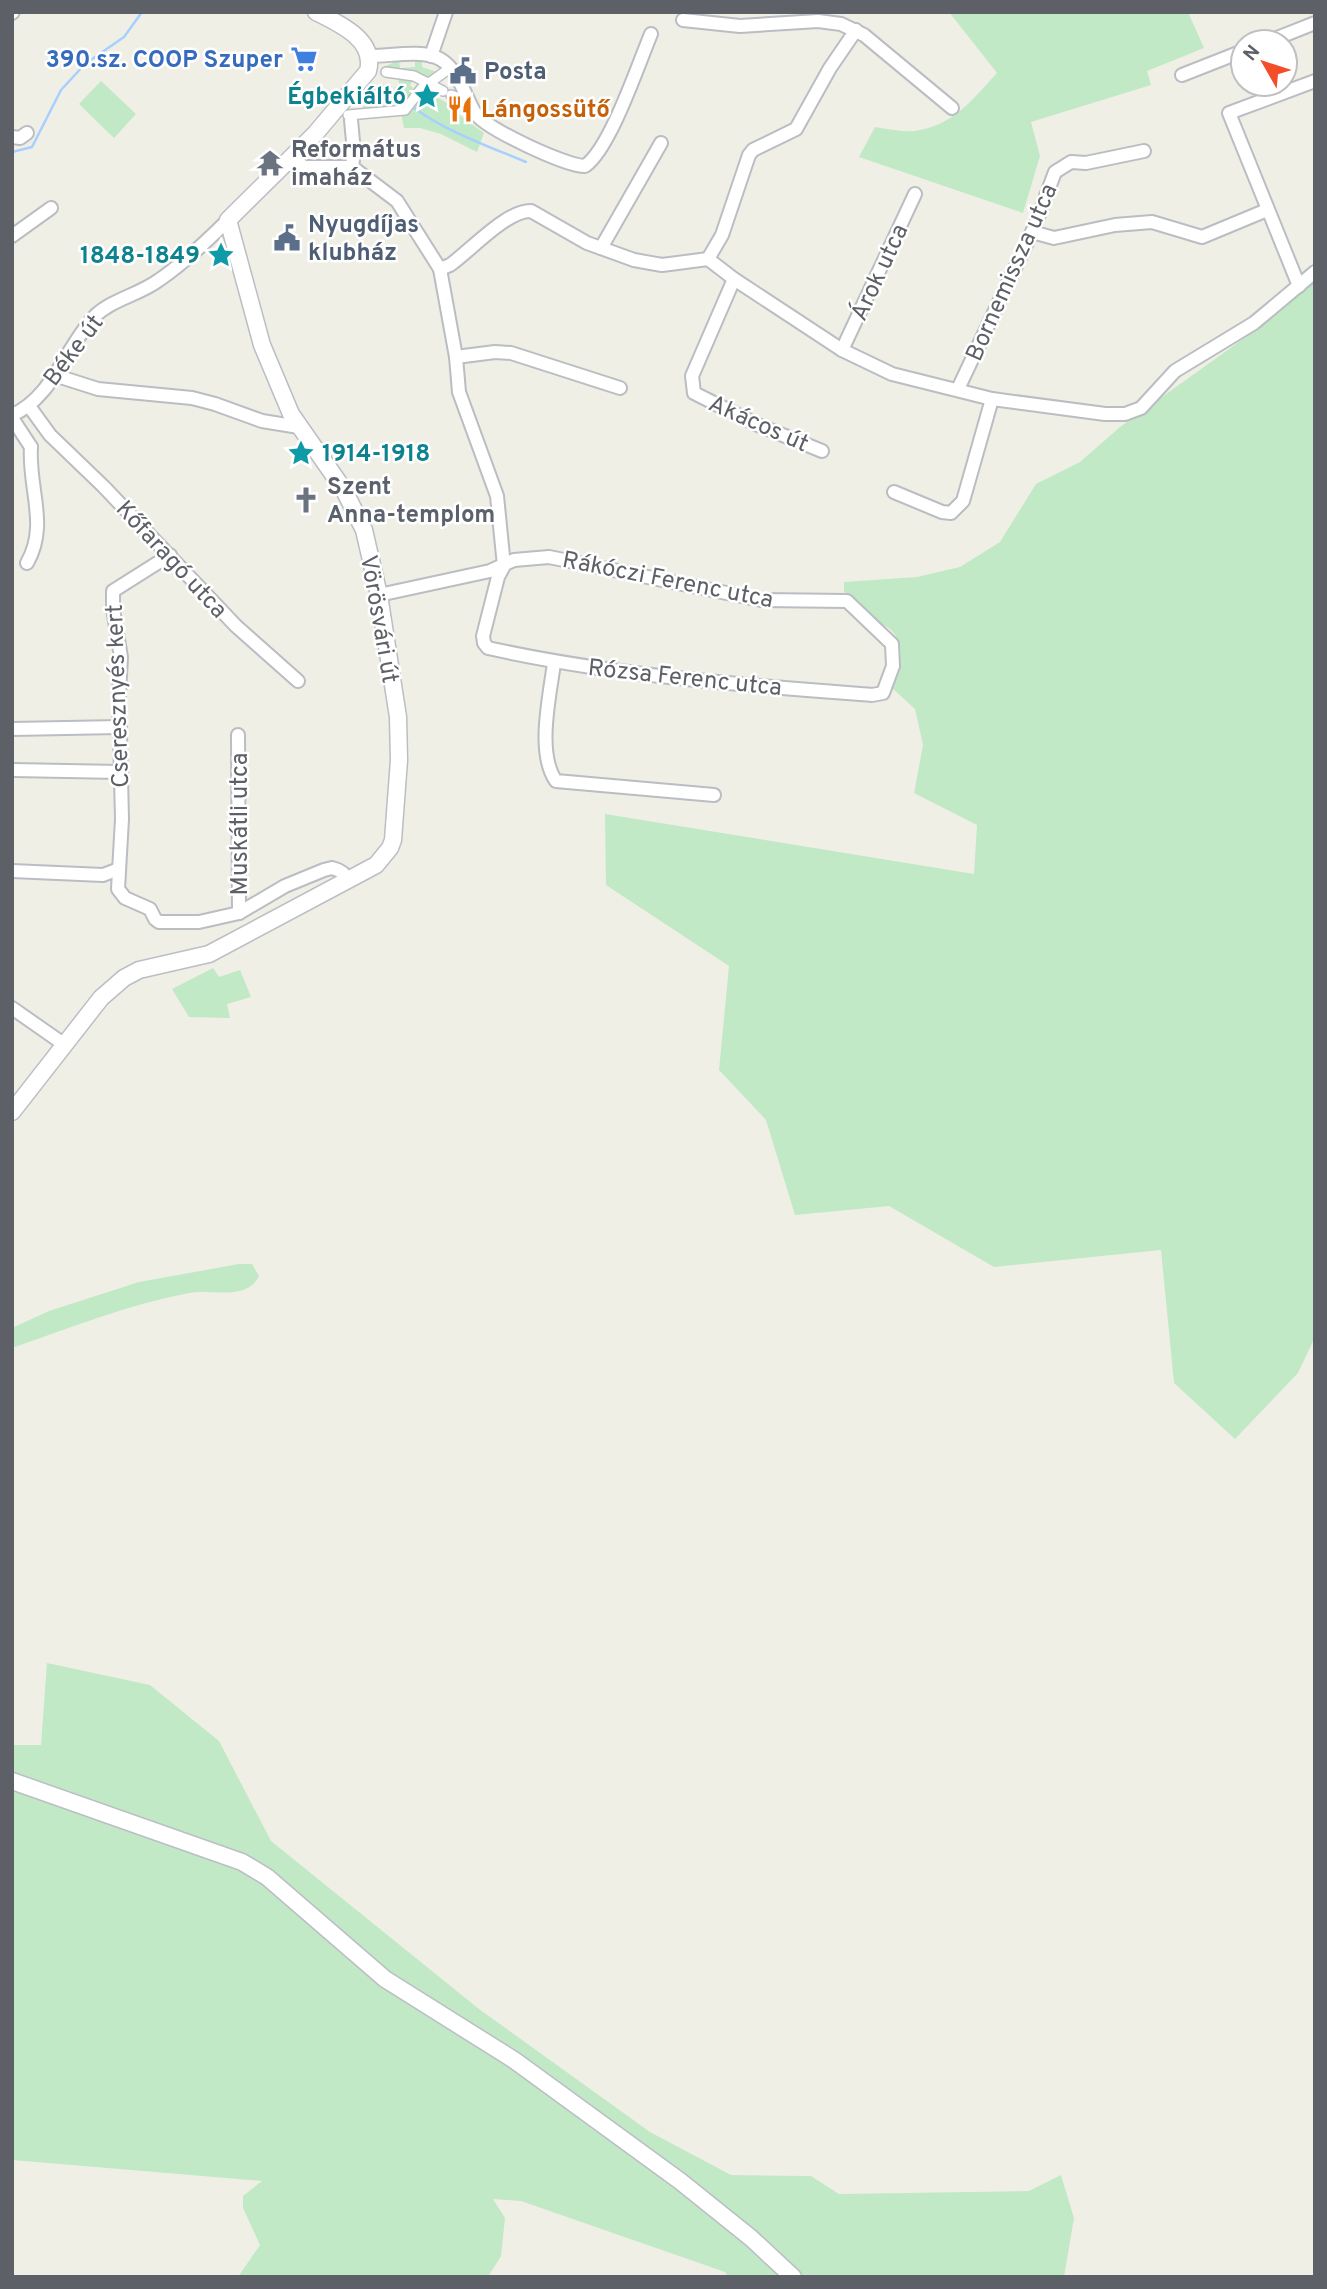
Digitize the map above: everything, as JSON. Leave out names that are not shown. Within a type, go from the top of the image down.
[{"type":"main road","points":[[316,12],[356,37],[368,48],[370,56]]},
{"type":"main road","name":"Béke út","points":[[228,220],[292,157],[347,113],[368,71],[370,56]]},
{"type":"main road","name":"Vörösvári út","points":[[12,1112],[110,988],[124,978],[139,970],[209,954],[376,865],[393,840],[398,717],[379,595],[364,530],[351,502],[291,414],[262,345],[228,220]]},
{"type":"main road","points":[[12,1781],[242,1862],[267,1877],[385,1979],[514,2060],[586,2112],[680,2181],[751,2238],[793,2277]]},
{"type":"street","points":[[431,55],[446,12]]},
{"type":"street","points":[[682,20],[740,26],[830,21],[856,30],[916,76],[952,108]]},
{"type":"street","points":[[708,259],[722,234],[749,155],[753,150],[796,129],[830,68],[856,30]]},
{"type":"street","points":[[370,56],[431,55],[442,60],[450,68],[477,114],[493,127],[552,157],[573,165],[585,166],[594,158],[610,132],[651,34]]},
{"type":"street","points":[[1182,75],[1229,57]]},
{"type":"street","points":[[352,167],[354,152],[347,113],[400,111],[410,104],[421,89],[450,68]]},
{"type":"street","points":[[386,72],[410,74],[447,93],[470,101]]},
{"type":"street","points":[[1299,286],[1229,113],[1315,81]]},
{"type":"street","points":[[12,137],[20,138],[27,133]]},
{"type":"street","points":[[601,248],[661,143]]},
{"type":"street","name":"Bornemissza utca","points":[[958,389],[1032,232],[1055,172],[1071,162],[1086,163],[1144,151]]},
{"type":"street","points":[[292,157],[304,167],[352,167],[397,201],[440,269],[456,357],[459,392],[497,496],[504,566],[379,595]]},
{"type":"street","name":"Árok utca","points":[[842,350],[915,194]]},
{"type":"street","points":[[12,236],[51,208]]},
{"type":"street","points":[[1032,232],[1055,238],[1115,225],[1152,222],[1202,237],[1267,210]]},
{"type":"street","points":[[440,269],[450,265],[505,221],[526,211],[536,212],[579,239],[624,258],[662,265],[708,259],[842,350],[892,374],[992,399],[1105,414],[1125,414],[1141,408],[1175,371],[1254,323],[1315,272]]},
{"type":"street","name":"Béke út","points":[[12,417],[29,406],[54,375],[83,331],[105,308],[159,281],[228,220]]},
{"type":"street","name":"Akácos út","points":[[734,279],[692,376],[694,393],[758,425],[822,451]]},
{"type":"street","points":[[456,357],[495,352],[511,353],[620,388]]},
{"type":"street","points":[[54,375],[98,389],[192,398],[262,421],[299,428]]},
{"type":"street","points":[[894,492],[942,512],[951,513],[957,508],[963,501],[992,399]]},
{"type":"street","name":"Kőfaragó utca","points":[[29,406],[50,435],[170,555],[236,626],[298,681]]},
{"type":"street","points":[[12,417],[31,447],[33,492],[39,511],[35,544],[27,563]]},
{"type":"street","points":[[31,447],[50,435]]},
{"type":"street","name":"Cseresznyés kert","points":[[119,869],[122,819],[121,657],[113,609],[113,591],[170,555]]},
{"type":"street","name":"Rákóczi Ferenc utca","points":[[504,566],[514,560],[549,556],[761,600],[847,601],[892,644],[893,666],[883,693]]},
{"type":"street","name":"Rózsa Ferenc utca","points":[[504,566],[494,588],[483,636],[488,648],[554,663],[713,682],[872,695],[883,693]]},
{"type":"street","points":[[554,663],[545,738],[547,765],[556,780],[714,794]]},
{"type":"street","points":[[12,729],[120,727]]},
{"type":"street","name":"Muskátli utca","points":[[238,735],[239,913]]},
{"type":"street","points":[[12,770],[120,772]]},
{"type":"street","points":[[119,869],[117,880],[121,894],[150,909],[159,922],[199,922],[239,913],[285,886],[332,868],[343,873],[347,881]]},
{"type":"street","points":[[12,872],[103,875],[119,869]]},
{"type":"street","points":[[12,1008],[65,1045]]},
{"type":"green space","points":[[949,12],[1188,12],[1204,48],[1147,71],[1151,85],[1031,122],[1040,156],[1023,213],[859,157],[875,127],[914,131],[940,124],[961,110],[997,73]]},
{"type":"green space","points":[[399,60],[400,68],[415,67],[415,60],[422,60],[422,67],[440,73],[436,77],[423,76],[422,73],[398,71],[398,68],[389,69],[386,66]]},
{"type":"green space","points":[[398,77],[408,77],[412,82],[410,85],[416,91],[406,107],[364,111],[363,102],[377,85],[384,84],[392,90],[399,84]]},
{"type":"green space","points":[[101,81],[136,114],[114,138],[79,104]]},
{"type":"green space","points":[[420,94],[445,102],[484,133],[477,152],[441,134],[420,128],[404,128],[401,113]]},
{"type":"green space","points":[[1315,277],[1315,1337],[1298,1373],[1235,1439],[1174,1383],[1161,1250],[994,1267],[889,1206],[795,1215],[766,1120],[719,1070],[729,966],[606,885],[605,814],[974,874],[977,825],[914,793],[923,745],[915,709],[892,688],[900,658],[896,636],[857,600],[844,592],[844,582],[917,577],[960,567],[1000,542],[1036,484],[1080,462],[1120,427],[1257,329]]},
{"type":"green space","points":[[213,968],[219,977],[240,970],[251,997],[227,1004],[230,1018],[189,1017],[172,989]]},
{"type":"green space","points":[[252,1264],[259,1276],[246,1289],[189,1293],[144,1303],[12,1348],[12,1328],[49,1311],[139,1282]]},
{"type":"green space","points":[[47,1663],[150,1685],[219,1741],[271,1841],[479,2009],[650,2132],[731,2175],[811,2176],[839,2194],[1029,2191],[1061,2175],[1074,2218],[1064,2277],[728,2277],[725,2272],[521,2201],[493,2199],[505,2218],[501,2256],[488,2277],[238,2277],[260,2245],[243,2208],[243,2196],[262,2181],[12,2160],[12,1745],[41,1745]]},
{"type":"waterway","points":[[12,152],[32,147],[61,90],[85,64],[124,37],[142,12]]},
{"type":"waterway","points":[[396,88],[405,100],[436,122],[526,162]]},
{"type":"place","name":"390.sz. COOP Szuper","points":[[304,59]]},
{"type":"place","name":"Posta","points":[[463,71]]},
{"type":"place","name":"Égbekiáltó","points":[[427,96]]},
{"type":"place","name":"Lángossütő","points":[[460,109]]},
{"type":"place","name":"Református imaház","points":[[270,163]]},
{"type":"place","name":"Nyugdíjas klubház","points":[[287,238]]},
{"type":"place","name":"1848-1849","points":[[221,255]]},
{"type":"place","name":"1914-1918","points":[[301,453]]},
{"type":"place","name":"Szent Anna-templom","points":[[306,500]]}]
